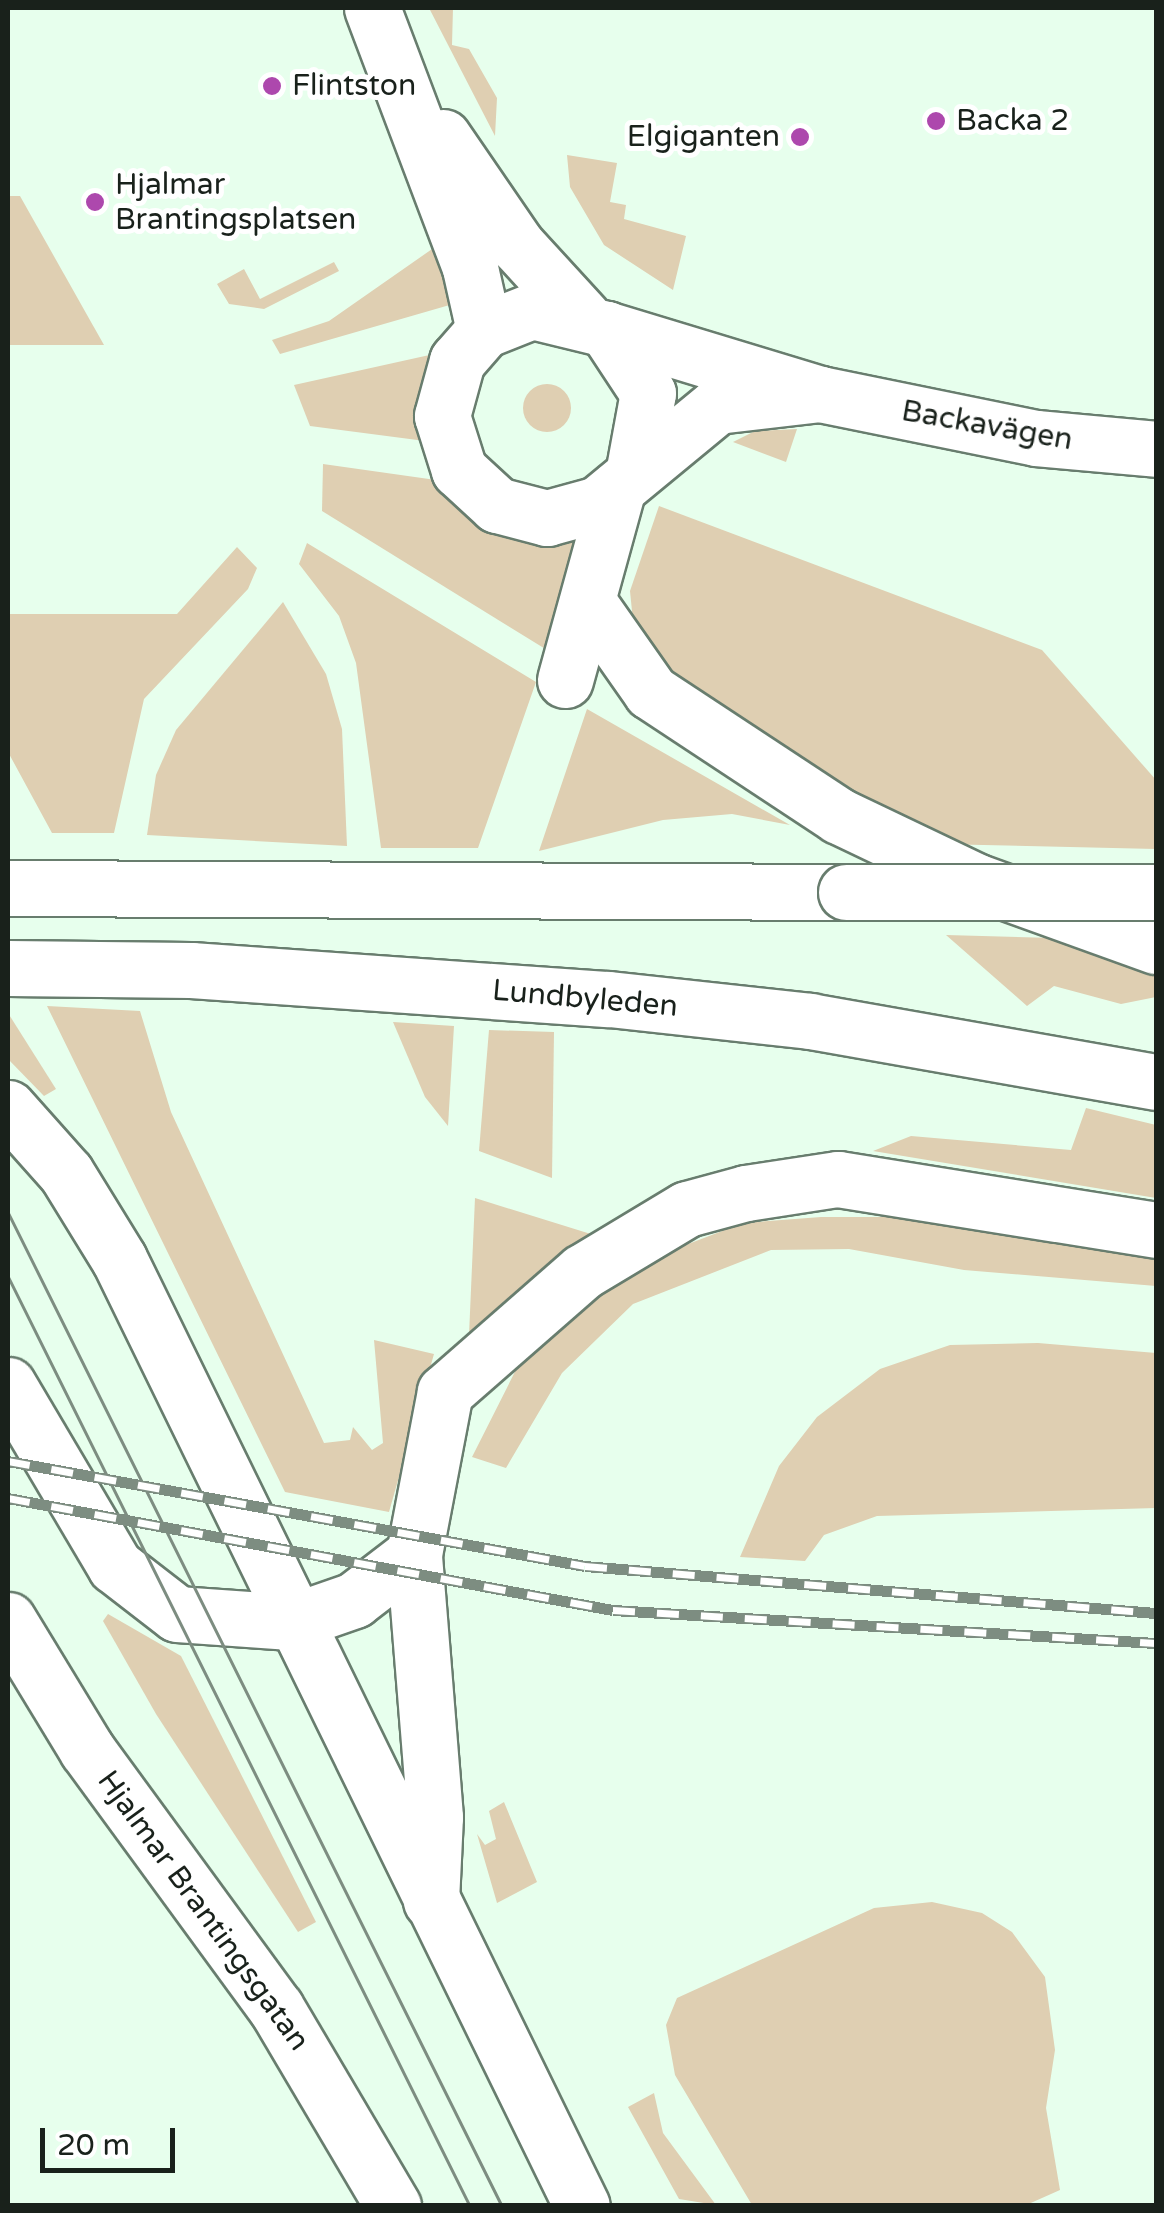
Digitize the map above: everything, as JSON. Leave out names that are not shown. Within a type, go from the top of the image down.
[{"type":"main road","points":[[372,8],[400,72],[484,330]]},
{"type":"main road","points":[[400,72],[517,244],[595,323],[648,393],[650,419],[626,478],[566,680]]},
{"type":"main road","points":[[595,323],[532,311],[484,330],[446,388],[442,416],[460,470],[497,505],[547,518],[626,478]]},
{"type":"main road","name":"Backavägen","points":[[595,323],[820,394],[1036,438],[1156,449]]},
{"type":"main road","name":"Backavägen","points":[[626,478],[718,406],[820,394]]},
{"type":"main road","points":[[590,605],[651,692],[839,816],[975,881],[1156,946]]},
{"type":"main road","points":[[8,888],[1156,892]]},
{"type":"main road","name":"Lundbyleden","points":[[8,968],[191,970],[609,998],[810,1021],[1156,1082]]},
{"type":"main road","points":[[8,1108],[66,1174],[119,1259],[290,1622],[582,2206]]},
{"type":"main road","points":[[430,1904],[435,1817],[414,1554],[445,1392],[582,1272],[687,1209],[746,1193],[838,1179],[1156,1230]]},
{"type":"main road","points":[[8,1385],[90,1530],[144,1595],[194,1618],[290,1622],[354,1600],[414,1554]]},
{"type":"main road","name":"Hjalmar Brantingsgatan","points":[[8,1620],[87,1750],[276,2008],[393,2206]]},
{"type":"shaded area","points":[[429,8],[453,8],[452,45],[469,49],[497,98],[495,136]]},
{"type":"shaded area","points":[[567,155],[617,163],[610,202],[626,205],[624,219],[686,236],[673,290],[604,245],[570,187]]},
{"type":"shaded area","points":[[8,196],[20,196],[104,345],[8,345]]},
{"type":"shaded area","points":[[445,240],[460,302],[280,354],[272,340],[329,321]]},
{"type":"shaded area","points":[[334,262],[339,271],[264,309],[229,304],[217,284],[244,269],[260,299]]},
{"type":"shaded area","points":[[434,354],[425,441],[310,426],[294,385]]},
{"type":"shaded area","points":[[547,384],[564,391],[571,408],[564,425],[547,432],[530,425],[523,408],[530,391]]},
{"type":"shaded area","points":[[797,429],[786,462],[733,442],[755,431]]},
{"type":"shaded area","points":[[323,464],[436,480],[586,526],[547,650],[322,511]]},
{"type":"shaded area","points":[[659,506],[1042,650],[1156,780],[1156,849],[937,844],[728,723],[635,641],[630,591]]},
{"type":"shaded area","points":[[307,543],[536,682],[478,848],[381,848],[356,663],[339,616],[299,564]]},
{"type":"shaded area","points":[[237,547],[257,568],[248,589],[144,699],[114,833],[52,833],[8,752],[8,614],[177,614]]},
{"type":"shaded area","points":[[283,602],[326,674],[342,729],[347,846],[147,835],[156,775],[176,730]]},
{"type":"shaded area","points":[[587,709],[790,825],[732,814],[663,820],[539,851]]},
{"type":"shaded area","points":[[946,935],[1054,938],[1156,976],[1156,997],[1121,1004],[1054,986],[1027,1006]]},
{"type":"shaded area","points":[[47,1006],[140,1011],[171,1112],[324,1443],[350,1440],[353,1427],[372,1450],[383,1443],[374,1340],[434,1354],[389,1512],[285,1492]]},
{"type":"shaded area","points":[[8,1013],[56,1089],[44,1096],[8,1059]]},
{"type":"shaded area","points":[[393,1022],[454,1026],[448,1126],[425,1097]]},
{"type":"shaded area","points":[[489,1030],[554,1032],[552,1178],[479,1151]]},
{"type":"shaded area","points":[[1086,1108],[1156,1125],[1156,1198],[873,1151],[911,1136],[1071,1150]]},
{"type":"shaded area","points":[[475,1198],[594,1235],[469,1335]]},
{"type":"shaded area","points":[[821,1217],[912,1217],[1156,1259],[1156,1286],[964,1270],[849,1249],[771,1250],[633,1304],[562,1373],[506,1468],[472,1457],[530,1342],[644,1261],[743,1223]]},
{"type":"shaded area","points":[[1038,1343],[1156,1353],[1156,1508],[877,1516],[824,1535],[805,1561],[740,1557],[779,1466],[817,1417],[880,1369],[950,1345]]},
{"type":"shaded area","points":[[108,1614],[181,1656],[316,1922],[298,1932],[156,1714],[103,1621]]},
{"type":"shaded area","points":[[504,1802],[537,1882],[497,1903],[477,1834],[485,1845],[496,1839],[489,1811]]},
{"type":"shaded area","points":[[932,1902],[982,1913],[1012,1932],[1045,1977],[1055,2050],[1046,2108],[1060,2190],[1024,2206],[752,2205],[675,2075],[666,2025],[677,1998],[874,1908]]},
{"type":"shaded area","points":[[654,2093],[663,2133],[716,2205],[679,2199],[628,2107]]},
{"type":"tram line","points":[[8,1212],[502,2206]]},
{"type":"tram line","points":[[8,1276],[470,2206]]},
{"type":"railway","points":[[8,1461],[585,1566],[1156,1613]]},
{"type":"railway","points":[[8,1498],[613,1610],[1156,1643]]},
{"type":"place","name":"Flintston","points":[[272,86]]},
{"type":"place","name":"Backa 2","points":[[936,121]]},
{"type":"place","name":"Elgiganten","points":[[800,137]]},
{"type":"place","name":"Hjalmar Brantingsplatsen","points":[[95,202]]}]
